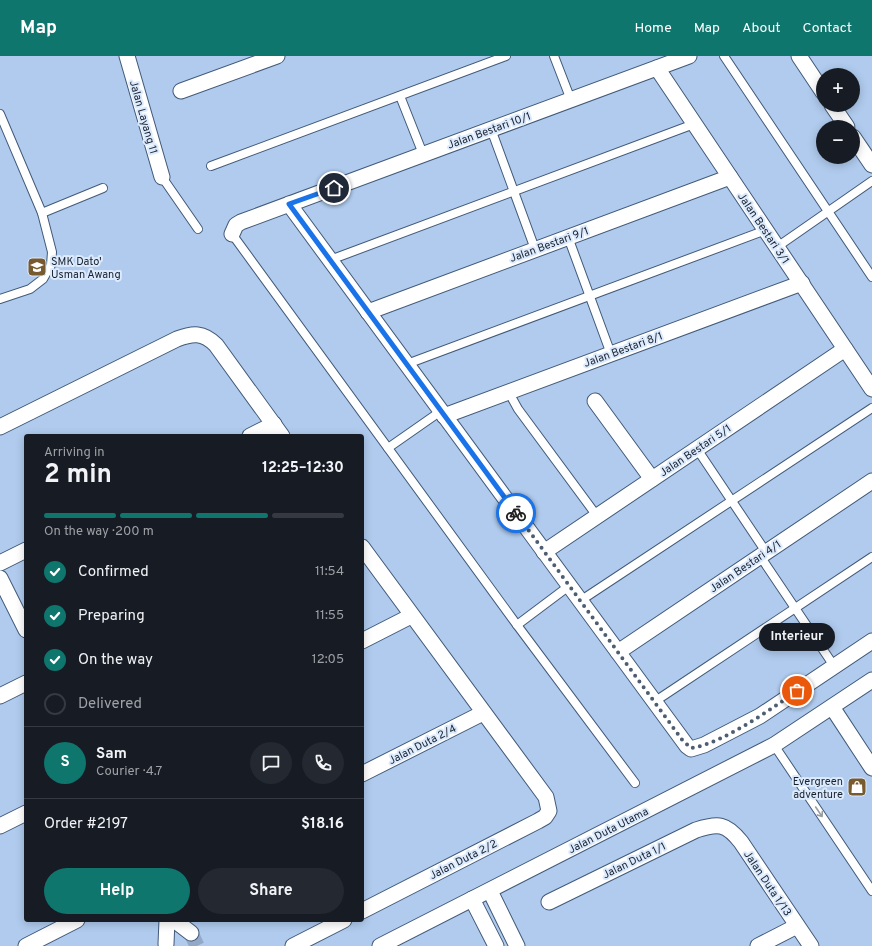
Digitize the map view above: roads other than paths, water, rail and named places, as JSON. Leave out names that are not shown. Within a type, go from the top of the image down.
[{"type":"street","name":"Jalan Layang 11","points":[[127,56],[162,177]]},
{"type":"street","points":[[181,91],[277,56]]},
{"type":"street","name":"Jalan Bestari 10/1","points":[[232,234],[236,226],[241,222],[689,56]]},
{"type":"street","points":[[799,56],[816,82]]},
{"type":"street","name":"Jalan Bestari 3/1","points":[[657,68],[872,389]]},
{"type":"street","points":[[860,147],[872,165]]},
{"type":"street","name":"Jalan Bestari 9/1","points":[[368,312],[730,177]]},
{"type":"street","points":[[289,204],[654,702],[683,741],[691,748],[698,748],[760,716],[872,641]]},
{"type":"street","name":"Jalan Bestari 8/1","points":[[443,413],[611,354],[802,283]]},
{"type":"street","points":[[0,428],[177,339],[189,334],[200,334],[209,338],[216,345],[278,430],[259,434]]},
{"type":"street","name":"Jalan Bestari 5/1","points":[[544,552],[845,349]]},
{"type":"street","points":[[595,401],[652,479]]},
{"type":"street","name":"Jalan Bestari 4/1","points":[[618,652],[872,481]]},
{"type":"street","points":[[364,550],[483,713]]},
{"type":"street","points":[[0,563],[24,551]]},
{"type":"street","points":[[0,578],[24,626]]},
{"type":"street","points":[[364,640],[411,616]]},
{"type":"street","name":"Jalan Duta Utama","points":[[380,946],[774,745],[872,680]]},
{"type":"street","points":[[0,696],[24,684]]},
{"type":"street","points":[[832,707],[872,767]]},
{"type":"street","name":"Jalan Duta 2/4","points":[[364,773],[483,713]]},
{"type":"street","name":"Jalan Duta 2/2","points":[[364,910],[538,821],[549,811],[546,798],[483,713]]},
{"type":"street","points":[[0,826],[24,814]]},
{"type":"street","name":"Jalan Duta 1/1","points":[[549,902],[696,830],[709,826],[721,825]]},
{"type":"street","name":"Jalan Duta 1/13","points":[[721,825],[732,831],[811,946]]},
{"type":"street","points":[[490,891],[517,946]]},
{"type":"street","points":[[472,899],[496,946]]},
{"type":"street","points":[[26,946],[73,922]]},
{"type":"street","points":[[166,944],[167,922]]},
{"type":"street","points":[[177,922],[191,933]]},
{"type":"street","points":[[293,946],[340,922]]},
{"type":"street","points":[[758,946],[797,926]]},
{"type":"lane","points":[[211,166],[506,56]]},
{"type":"lane","points":[[554,56],[571,100]]},
{"type":"lane","points":[[724,56],[872,277]]},
{"type":"lane","points":[[400,96],[423,154]]},
{"type":"lane","points":[[0,114],[42,213],[52,252],[51,265],[43,279],[30,289],[0,299]]},
{"type":"lane","points":[[330,260],[694,124]]},
{"type":"lane","points":[[491,129],[535,249]]},
{"type":"lane","points":[[162,177],[198,229]]},
{"type":"lane","points":[[777,246],[872,181]]},
{"type":"lane","points":[[42,213],[103,188]]},
{"type":"lane","points":[[407,364],[590,297],[766,230]]},
{"type":"lane","points":[[232,234],[517,625],[635,783]]},
{"type":"lane","points":[[568,237],[611,354]]},
{"type":"lane","points":[[508,391],[518,409],[597,516]]},
{"type":"lane","points":[[580,601],[872,408]]},
{"type":"lane","points":[[388,448],[443,413]]},
{"type":"lane","points":[[697,449],[732,501],[795,608],[834,666]]},
{"type":"lane","points":[[654,702],[872,557]]},
{"type":"lane","points":[[517,625],[569,586]]},
{"type":"lane","points":[[774,745],[872,890]]},
{"type":"tunnel","points":[[191,933],[197,946]]},
{"type":"place","name":"SMK Dato' Usman Awang","points":[[37,267]]},
{"type":"place","name":"Interieur","points":[[797,691]]},
{"type":"place","name":"Evergreen adventure","points":[[857,787]]}]
